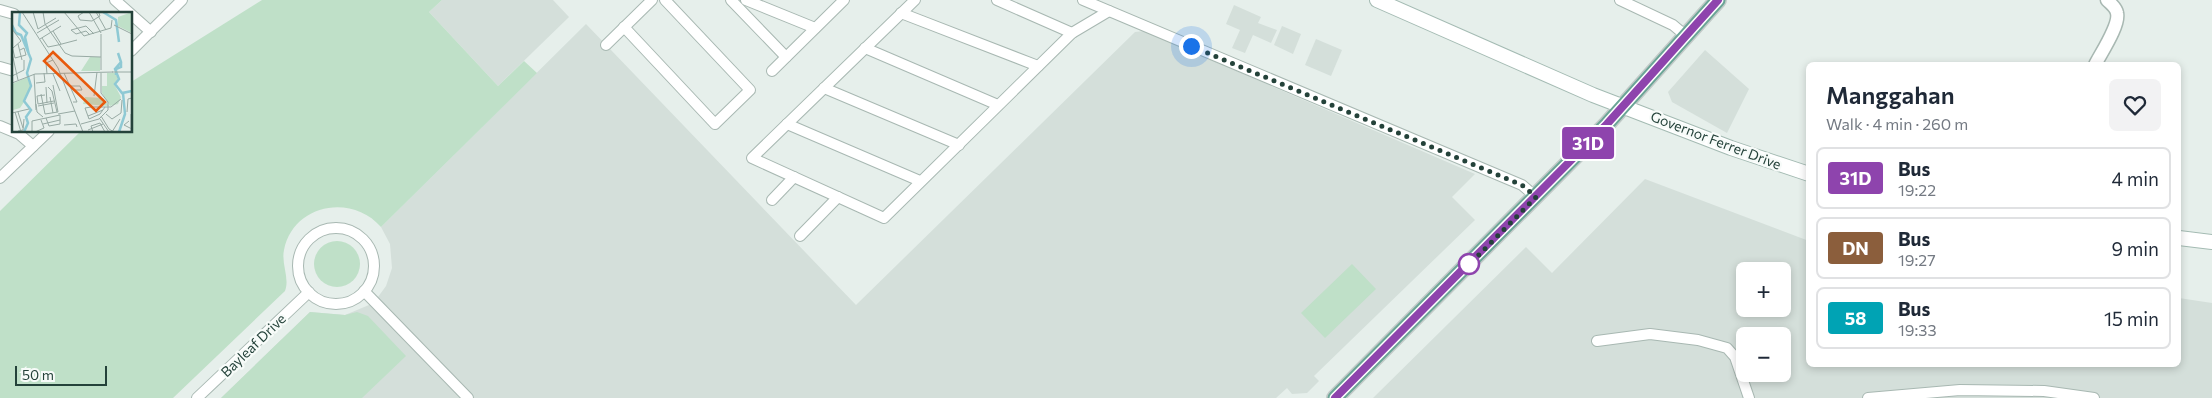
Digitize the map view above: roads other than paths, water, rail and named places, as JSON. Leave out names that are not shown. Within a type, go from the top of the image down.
[{"type":"main road","name":"Governor Ferrer Drive","points":[[1377,0],[1593,95],[1731,148],[1806,173]]},
{"type":"main road","points":[[1335,398],[1624,106],[1718,0]]},
{"type":"main road","points":[[2181,238],[2212,242]]},
{"type":"street","points":[[115,0],[128,12]]},
{"type":"street","points":[[132,50],[182,0]]},
{"type":"street","points":[[606,45],[652,0]]},
{"type":"street","points":[[624,27],[715,124],[750,90],[665,0]]},
{"type":"street","points":[[731,0],[786,57]]},
{"type":"street","points":[[746,0],[815,28]]},
{"type":"street","points":[[772,70],[844,0]]},
{"type":"street","points":[[915,0],[752,158],[884,218],[1072,33],[1109,11]]},
{"type":"street","points":[[997,0],[1072,33]]},
{"type":"street","points":[[1083,0],[1522,185],[1536,197]]},
{"type":"street","points":[[1620,0],[1673,25],[1686,36]]},
{"type":"street","points":[[2097,62],[2117,22],[2118,14],[2114,6],[2107,0]]},
{"type":"street","points":[[901,14],[1038,66]]},
{"type":"street","points":[[132,15],[151,32]]},
{"type":"street","points":[[865,48],[998,105]]},
{"type":"street","points":[[824,88],[959,145]]},
{"type":"street","points":[[787,124],[920,181]]},
{"type":"street","points":[[0,126],[12,131]]},
{"type":"street","points":[[14,132],[33,146]]},
{"type":"street","points":[[0,178],[48,132]]},
{"type":"street","points":[[772,200],[794,178]]},
{"type":"street","points":[[800,236],[838,197]]},
{"type":"street","points":[[336,228],[353,232],[362,238],[369,248],[374,270],[364,291],[354,299],[336,304],[318,299],[308,292],[300,277],[298,265],[300,254],[306,243],[314,235],[336,228]]},
{"type":"street","points":[[364,291],[468,398]]},
{"type":"street","name":"Bayleaf Drive","points":[[197,398],[308,292]]},
{"type":"street","points":[[1597,341],[1650,334],[1698,340],[1727,348],[1735,357],[1749,398]]},
{"type":"street","points":[[1868,398],[1960,390],[2044,390],[2094,398]]}]
